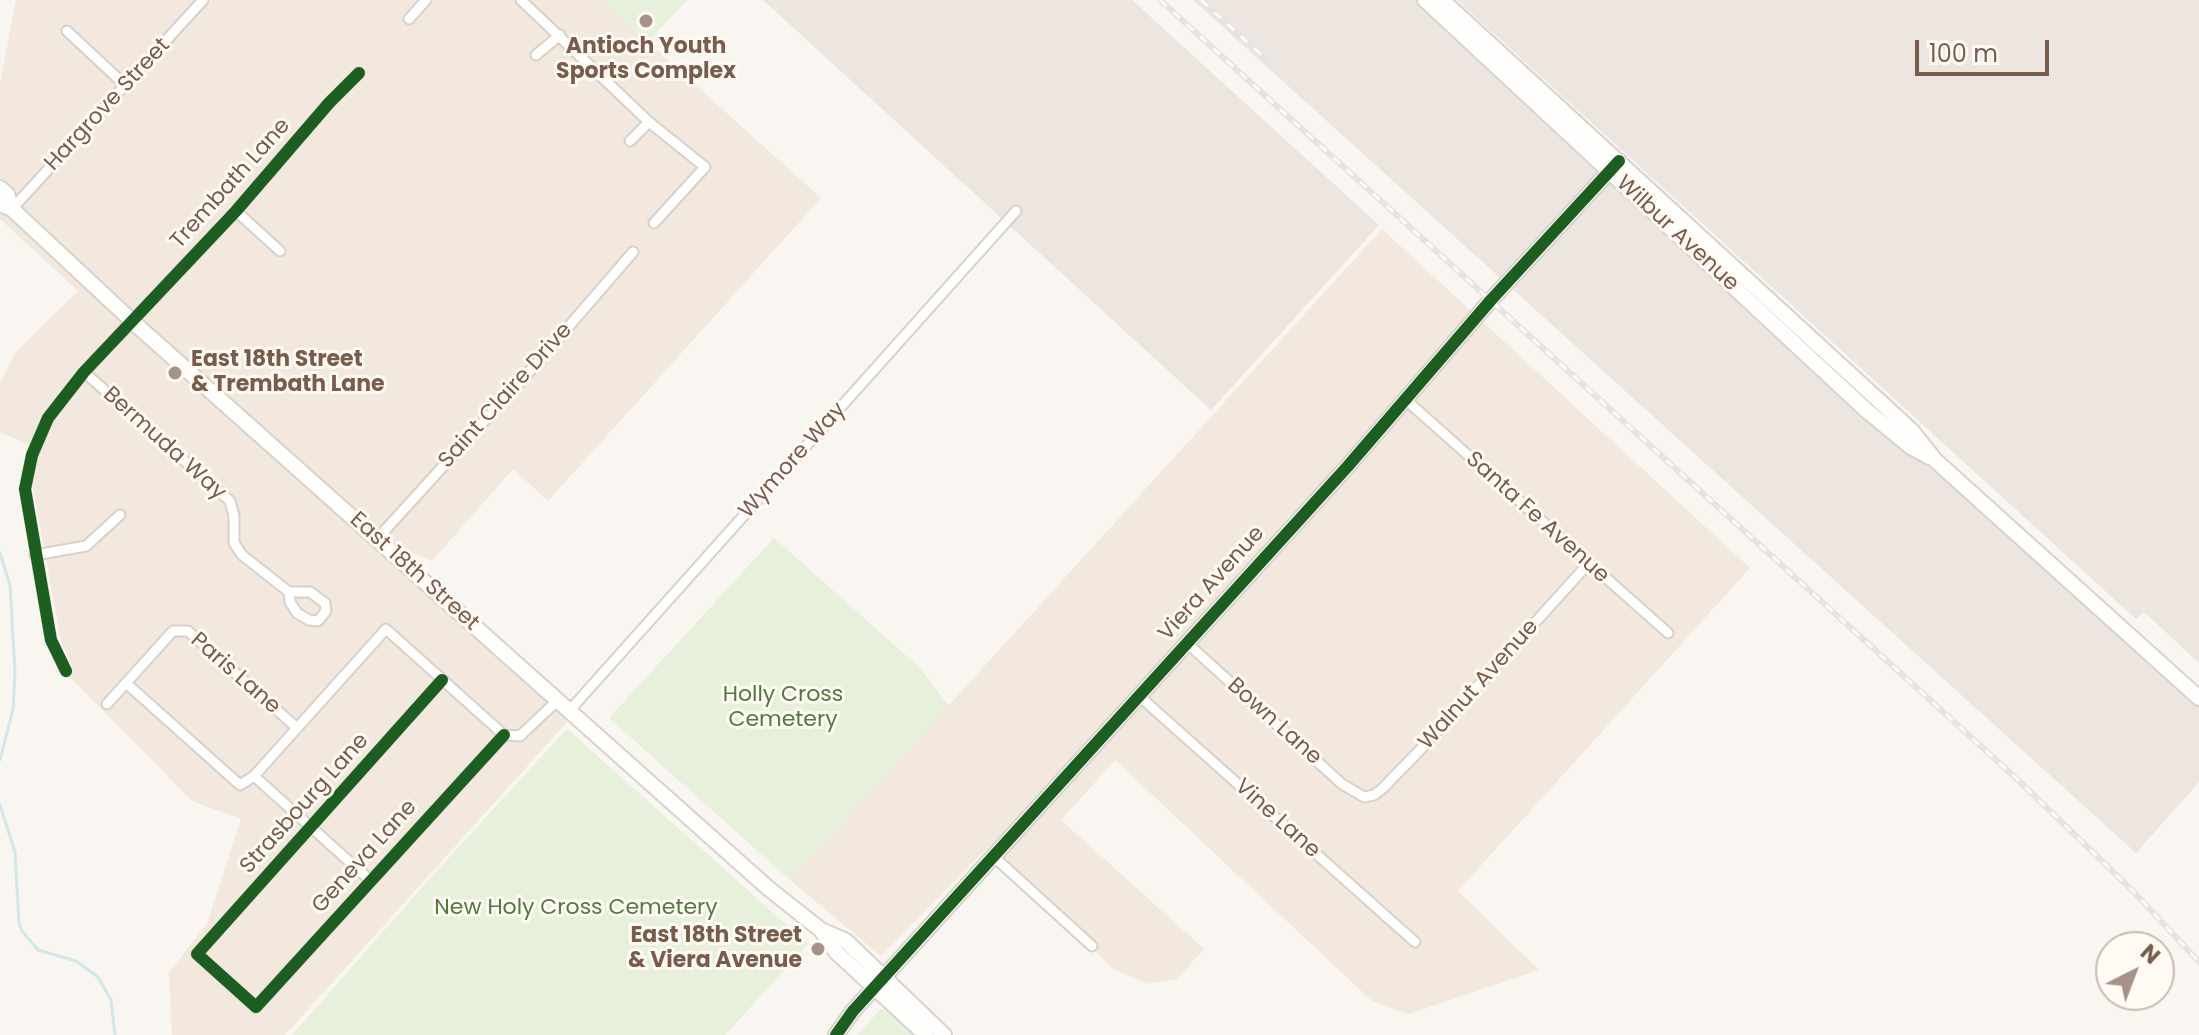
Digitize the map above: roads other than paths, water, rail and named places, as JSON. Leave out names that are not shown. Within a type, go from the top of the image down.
[{"type":"main road","name":"Wilbur Avenue","points":[[1425,0],[1614,166]]},
{"type":"main road","name":"Wilbur Avenue","points":[[1442,0],[1796,335],[1866,410],[1911,447],[1936,461],[2199,698]]},
{"type":"main road","name":"Viera Avenue","points":[[836,1035],[879,983],[1614,166]]},
{"type":"main road","name":"East 18th Street","points":[[0,188],[7,194],[6,206],[133,322],[768,888],[821,930],[846,941],[926,1035]]},
{"type":"main road","name":"East 18th Street","points":[[879,983],[944,1035]]},
{"type":"street","points":[[409,19],[426,0]]},
{"type":"street","points":[[521,0],[649,122],[705,167],[654,223]]},
{"type":"street","name":"Hargrove Street","points":[[6,206],[126,86],[200,1]]},
{"type":"street","points":[[67,31],[126,86]]},
{"type":"street","points":[[536,55],[560,35]]},
{"type":"street","name":"Trembath Lane","points":[[66,671],[51,640],[25,489],[32,455],[48,418],[84,372],[236,211],[329,103],[359,73]]},
{"type":"street","points":[[630,141],[649,122]]},
{"type":"street","points":[[236,211],[280,251]]},
{"type":"street","name":"Wymore Way","points":[[504,735],[520,736],[564,705],[1016,211]]},
{"type":"street","name":"Saint Claire Drive","points":[[377,539],[539,361],[633,252]]},
{"type":"street","name":"Bermuda Way","points":[[84,372],[230,501],[234,516],[234,543],[242,555],[289,592]]},
{"type":"street","name":"Santa Fe Avenue","points":[[1406,400],[1668,633]]},
{"type":"street","points":[[35,555],[86,546],[120,515]]},
{"type":"street","name":"Walnut Avenue","points":[[1364,797],[1382,789],[1588,564]]},
{"type":"street","points":[[126,683],[240,785],[254,776],[386,629],[504,735]]},
{"type":"street","name":"Paris Lane","points":[[107,704],[173,631],[188,631],[296,727]]},
{"type":"street","name":"Bown Lane","points":[[1187,643],[1342,784],[1364,797]]},
{"type":"street","name":"Strasbourg Lane","points":[[256,1007],[197,954],[442,680]]},
{"type":"street","name":"Vine Lane","points":[[1138,695],[1415,942]]},
{"type":"street","name":"Geneva Lane","points":[[256,1007],[504,735]]},
{"type":"street","points":[[254,776],[371,881]]},
{"type":"street","points":[[993,856],[1092,946]]},
{"type":"waterway","points":[[0,553],[10,585],[15,672],[13,709],[0,760]]},
{"type":"waterway","points":[[0,805],[15,852],[22,931],[38,950],[76,961],[98,977],[111,1000],[115,1035]]},
{"type":"railway","points":[[1160,0],[2017,779],[2133,891],[2199,962]]},
{"type":"railway","points":[[1201,0],[1267,60]]},
{"type":"place","name":"Antioch Youth Sports Complex","points":[[646,21]]},
{"type":"place","name":"East 18th Street & Trembath Lane","points":[[175,373]]},
{"type":"place","name":"East 18th Street & Viera Avenue","points":[[818,949]]},
{"type":"park label","name":"Holly Cross Cemetery","points":[[783,708]]},
{"type":"park label","name":"New Holy Cross Cemetery","points":[[576,908]]}]
